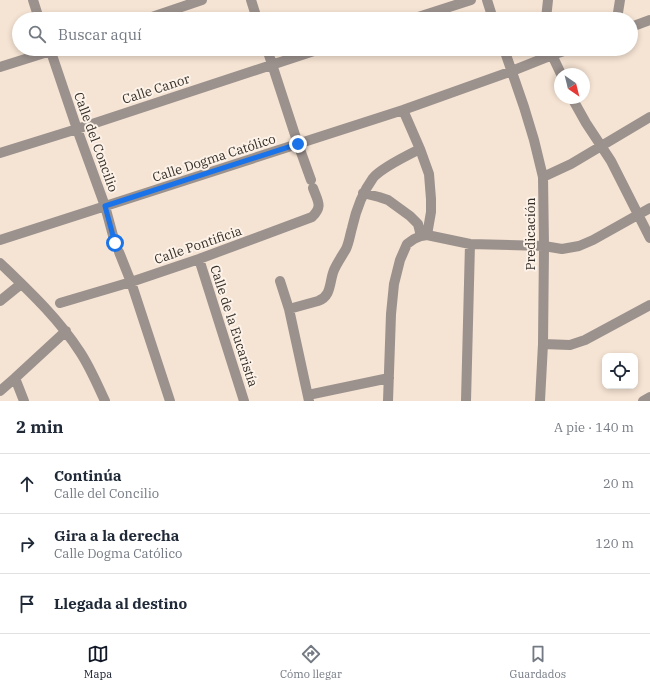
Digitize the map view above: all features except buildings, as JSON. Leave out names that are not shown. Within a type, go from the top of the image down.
[{"type":"street","points":[[32,0],[36,12]]},
{"type":"street","points":[[167,12],[202,0]]},
{"type":"street","points":[[251,0],[255,12]]},
{"type":"street","points":[[434,12],[471,0]]},
{"type":"street","points":[[487,0],[491,12]]},
{"type":"street","points":[[547,12],[548,0]]},
{"type":"street","points":[[618,12],[620,0]]},
{"type":"street","points":[[638,24],[650,20]]},
{"type":"street","points":[[0,67],[34,56]]},
{"type":"street","name":"Calle del Concilio","points":[[55,56],[77,129],[105,206],[117,248],[131,282],[170,401]]},
{"type":"street","name":"Calle Pontificia","points":[[60,303],[131,282],[199,259],[312,217],[318,212],[319,206],[269,56]]},
{"type":"street","name":"Calle Canor","points":[[0,153],[298,56]]},
{"type":"street","name":"Predicación","points":[[507,56],[534,140],[543,177],[543,344],[540,401]]},
{"type":"street","name":"Calle Dogma Católico","points":[[0,240],[403,110],[512,71],[543,56]]},
{"type":"street","points":[[553,56],[558,68]]},
{"type":"street","points":[[575,104],[600,146],[611,161],[650,238]]},
{"type":"street","points":[[403,110],[429,174],[431,212],[424,236]]},
{"type":"street","points":[[543,177],[571,164],[650,117]]},
{"type":"street","points":[[289,309],[322,300],[328,293],[333,272],[346,248],[356,210],[363,193],[374,176],[390,165],[420,149]]},
{"type":"street","points":[[363,193],[388,200],[410,216],[418,224],[424,236]]},
{"type":"street","points":[[388,401],[391,314],[394,284],[400,260],[407,244],[414,239],[424,236],[470,244],[544,246],[562,249],[579,246],[593,240],[650,208]]},
{"type":"street","points":[[466,401],[470,244]]},
{"type":"street","name":"Calle de la Eucaristía","points":[[199,259],[244,401]]},
{"type":"street","points":[[0,263],[66,331],[81,353],[105,401]]},
{"type":"street","points":[[280,281],[289,309],[308,398],[389,378]]},
{"type":"street","points":[[0,301],[21,284]]},
{"type":"street","points":[[543,344],[570,345],[585,340],[650,305]]},
{"type":"street","points":[[0,391],[66,331]]},
{"type":"street","points":[[15,378],[24,401]]},
{"type":"street","points":[[643,401],[650,397]]},
{"type":"route","points":[[115,243],[105,206],[298,144]]}]
